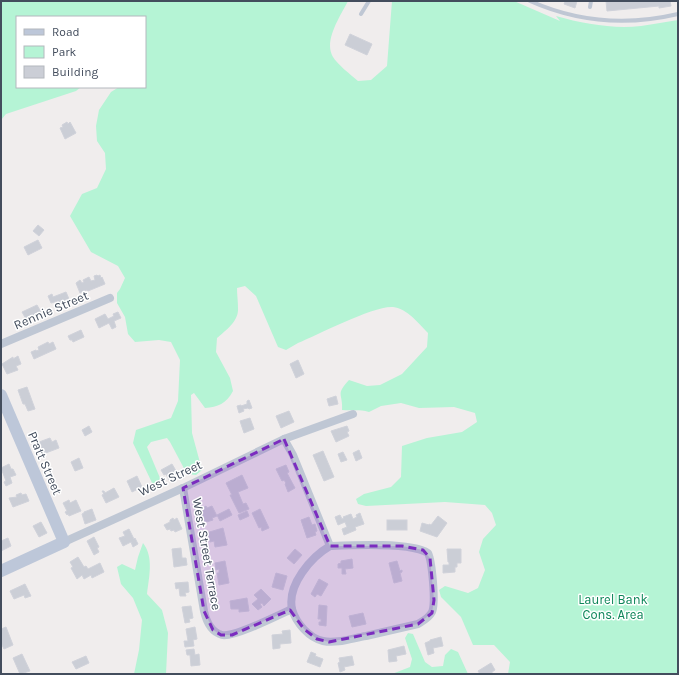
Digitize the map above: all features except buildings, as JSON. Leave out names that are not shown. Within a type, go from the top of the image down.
[{"type":"street","name":"Rennie Street","points":[[1,344],[110,298]]},
{"type":"street","name":"Pratt Street","points":[[1,395],[64,542]]},
{"type":"street","name":"West Street","points":[[1,570],[183,488],[284,440],[353,414]]},
{"type":"street","points":[[284,440],[293,455],[330,546]]},
{"type":"street","name":"West Street Terrace","points":[[183,488],[203,605],[207,621],[214,630],[221,635],[232,635],[292,609]]},
{"type":"street","points":[[330,546],[402,546],[423,550],[428,553],[431,563],[434,600],[432,612],[426,619],[418,624],[343,641],[329,642],[317,639],[304,629],[296,620],[292,609],[291,600],[293,592],[303,571],[315,557],[330,546]]},
{"type":"lane","points":[[361,14],[369,1]]},
{"type":"lane","points":[[530,1],[568,15],[604,21],[636,21],[678,14]]},
{"type":"lane","points":[[590,7],[591,1]]},
{"type":"highlighted area","points":[[284,439],[330,546],[402,546],[423,550],[430,558],[434,600],[432,613],[418,624],[329,642],[317,639],[304,629],[290,610],[232,635],[221,635],[213,630],[204,611],[183,488]]},
{"type":"green space","name":"Laurel Bank Cons. Area","points":[[1,1],[348,1],[334,28],[330,43],[330,51],[338,63],[358,81],[371,80],[387,66],[392,1],[514,1],[560,21],[556,16],[588,23],[620,27],[641,26],[678,20],[678,674],[508,674],[510,662],[494,645],[473,645],[461,617],[441,597],[439,590],[445,586],[468,593],[478,588],[485,570],[479,552],[483,539],[496,525],[492,513],[485,505],[445,502],[366,506],[358,504],[356,499],[364,494],[391,487],[401,477],[402,446],[427,438],[462,432],[477,422],[475,413],[454,407],[419,408],[401,403],[381,406],[369,412],[359,410],[342,410],[341,392],[349,380],[367,386],[380,385],[402,374],[427,347],[428,333],[408,313],[398,308],[385,308],[360,315],[286,350],[278,347],[256,296],[245,286],[237,288],[238,313],[231,325],[217,338],[216,352],[230,378],[233,391],[228,399],[221,404],[214,407],[205,408],[194,393],[191,395],[192,433],[202,470],[196,475],[187,474],[167,438],[151,442],[147,447],[160,478],[158,487],[154,487],[133,443],[136,430],[171,418],[178,401],[180,360],[171,342],[159,340],[135,342],[128,334],[125,317],[117,303],[117,293],[125,278],[118,266],[91,252],[70,216],[82,194],[97,188],[106,169],[105,153],[97,141],[96,126],[99,110],[111,92],[117,88],[146,88],[146,16],[16,16],[16,88],[80,88],[76,91],[6,114],[1,120]]},
{"type":"green space","points":[[143,543],[149,554],[150,561],[147,594],[162,610],[168,633],[166,674],[134,674],[139,650],[142,620],[133,598],[121,584],[117,567],[122,564],[135,570]]},
{"type":"green space","points":[[408,633],[413,634],[425,662],[432,667],[443,666],[445,655],[451,649],[458,652],[468,674],[392,674],[410,667],[412,659],[405,638]]}]
